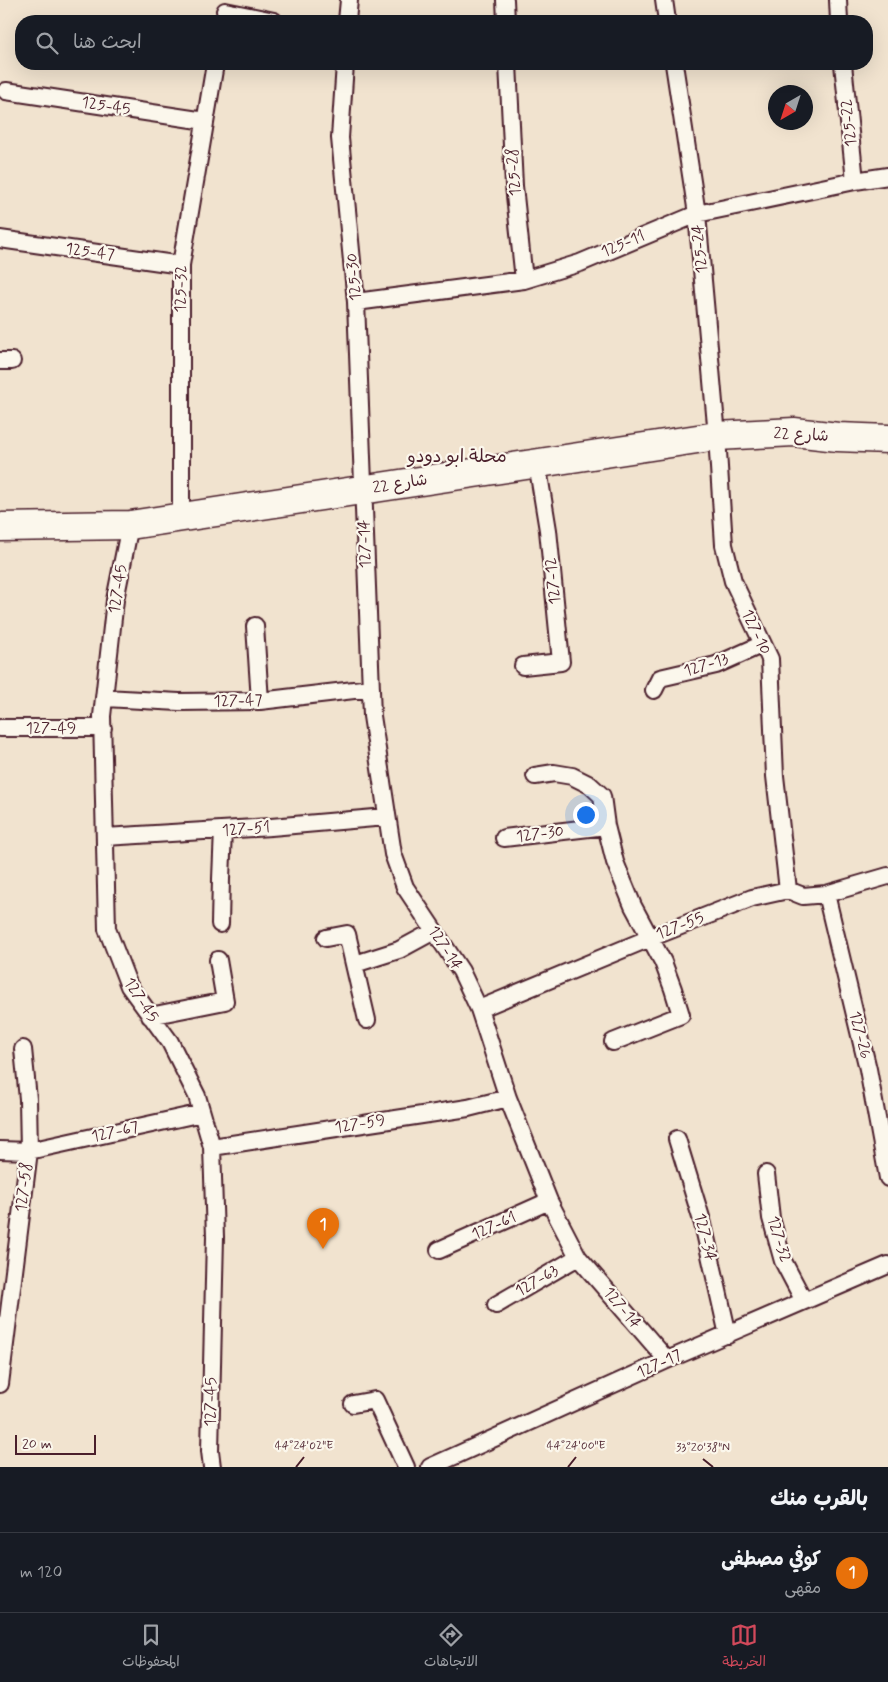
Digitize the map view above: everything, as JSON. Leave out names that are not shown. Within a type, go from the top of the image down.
[{"type":"street","name":"شارع 22","points":[[0,527],[130,525],[718,436],[794,432],[838,437],[888,439]]},
{"type":"lane","points":[[348,15],[349,0]]},
{"type":"lane","points":[[505,0],[506,15]]},
{"type":"lane","points":[[664,0],[666,15]]},
{"type":"lane","points":[[838,0],[839,15]]},
{"type":"lane","points":[[225,11],[245,15]]},
{"type":"lane","name":"125-32","points":[[181,518],[181,265],[214,70]]},
{"type":"lane","name":"125-30","points":[[345,70],[340,138],[356,302],[362,490]]},
{"type":"lane","name":"125-28","points":[[508,70],[514,186],[524,280]]},
{"type":"lane","name":"125-24","points":[[675,70],[697,214],[718,436]]},
{"type":"lane","name":"125-22","points":[[844,70],[854,181]]},
{"type":"lane","name":"125-45","points":[[6,91],[206,121]]},
{"type":"lane","name":"125-11","points":[[356,302],[524,280],[580,263],[697,214],[854,181],[888,176]]},
{"type":"lane","name":"125-47","points":[[0,239],[181,265]]},
{"type":"lane","name":"127-10","points":[[718,436],[724,545],[733,581],[770,659],[775,776],[788,890]]},
{"type":"lane","name":"127-12","points":[[524,666],[561,662],[548,530],[537,463]]},
{"type":"lane","name":"127-14","points":[[362,490],[372,716],[393,854],[405,887],[461,971],[479,1009],[508,1098],[549,1201],[578,1257],[667,1360]]},
{"type":"lane","name":"127-45","points":[[130,525],[116,600],[103,728],[107,929],[129,986],[170,1042],[197,1096],[212,1148],[215,1237],[210,1451],[212,1467]]},
{"type":"lane","points":[[254,626],[260,701]]},
{"type":"lane","name":"127-13","points":[[654,690],[660,678],[716,665],[763,644]]},
{"type":"lane","name":"127-47","points":[[105,698],[179,702],[260,701],[371,688]]},
{"type":"lane","name":"127-49","points":[[0,728],[103,728]]},
{"type":"lane","points":[[535,776],[554,774],[572,776],[590,785],[602,796],[606,826],[619,871],[633,906],[663,962],[681,1015],[613,1042]]},
{"type":"lane","name":"127-51","points":[[105,837],[386,817]]},
{"type":"lane","name":"127-30","points":[[504,838],[606,826]]},
{"type":"lane","points":[[220,924],[224,830]]},
{"type":"lane","name":"127-55","points":[[479,1009],[752,898],[788,890],[803,896],[826,894],[888,876]]},
{"type":"lane","name":"127-26","points":[[826,894],[868,1069],[888,1178]]},
{"type":"lane","points":[[355,964],[400,950],[434,931]]},
{"type":"lane","points":[[326,938],[347,934],[368,1020]]},
{"type":"lane","points":[[150,1016],[225,1001],[218,960]]},
{"type":"lane","name":"127-58","points":[[0,1384],[29,1151],[28,1099],[23,1049]]},
{"type":"lane","name":"127-59","points":[[212,1148],[468,1108],[508,1098]]},
{"type":"lane","name":"127-67","points":[[0,1150],[29,1151],[202,1113]]},
{"type":"lane","name":"127-34","points":[[677,1140],[703,1224],[728,1335]]},
{"type":"lane","name":"127-32","points":[[766,1174],[770,1218],[783,1261],[804,1301]]},
{"type":"lane","name":"127-61","points":[[439,1250],[549,1201]]},
{"type":"lane","name":"127-63","points":[[496,1304],[578,1257]]},
{"type":"lane","name":"127-17","points":[[430,1467],[667,1360],[804,1301],[887,1268]]},
{"type":"lane","points":[[353,1404],[375,1400],[406,1467]]},
{"type":"place","name":"كوفي مصطفى","points":[[323,1249]]},
{"type":"district","name":"محلة ابو دودو","points":[[457,457]]}]
